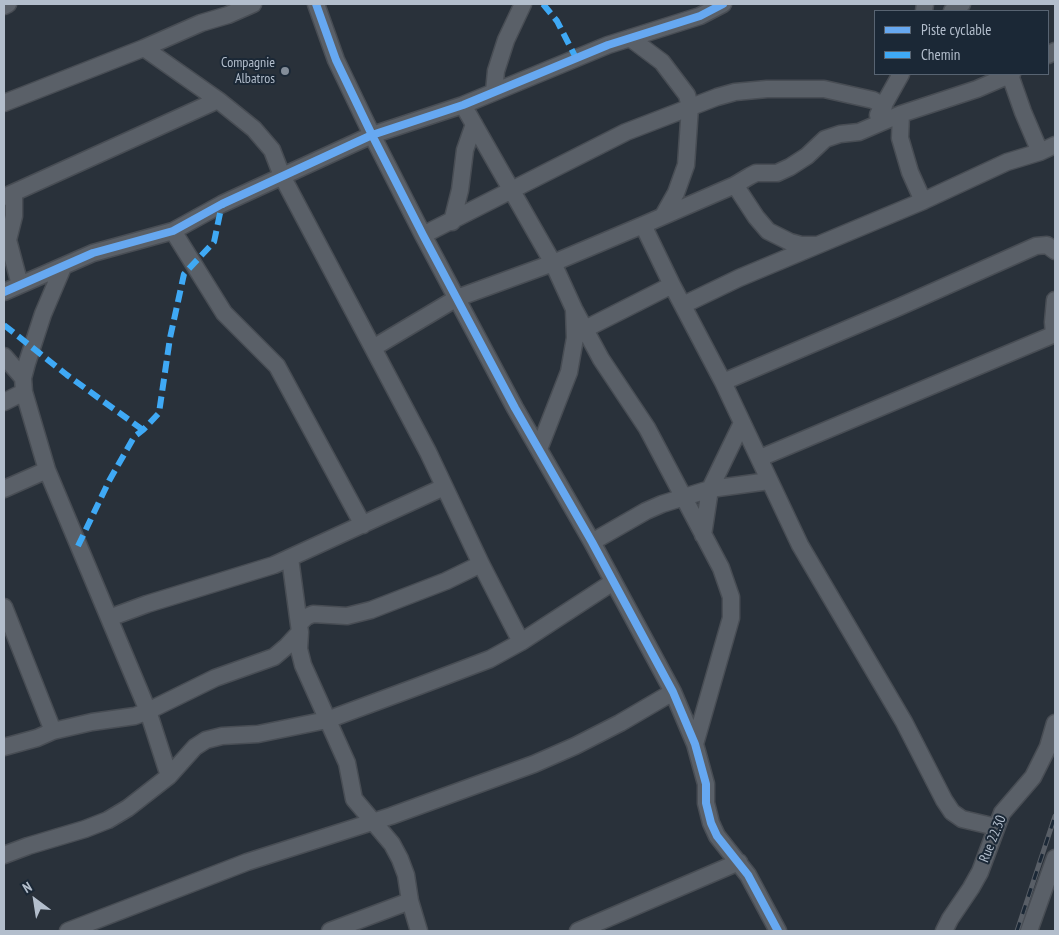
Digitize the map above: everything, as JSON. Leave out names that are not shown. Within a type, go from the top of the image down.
[{"type":"street","points":[[4,6],[8,4]]},
{"type":"street","points":[[4,102],[253,4]]},
{"type":"street","points":[[316,4],[336,60],[423,235],[673,692],[696,744],[706,784],[706,803],[711,823],[717,836],[748,875],[772,929]]},
{"type":"street","points":[[494,92],[496,71],[506,40],[523,4]]},
{"type":"street","points":[[4,292],[93,253],[173,231],[222,204],[372,135],[463,105],[608,45],[700,16],[723,4]]},
{"type":"street","points":[[630,38],[662,62],[679,82],[687,95],[690,106],[686,165],[676,193],[663,216]]},
{"type":"street","points":[[144,48],[218,100],[254,129],[272,150],[282,176],[373,348],[521,642]]},
{"type":"street","points":[[870,127],[900,75]]},
{"type":"street","points":[[373,348],[457,298],[553,262],[643,225],[735,185],[756,173],[777,172],[790,167],[807,156],[825,139],[840,134],[859,132],[901,114],[962,94],[1009,75]]},
{"type":"street","points":[[1011,75],[1023,112],[1040,152]]},
{"type":"street","points":[[423,235],[452,222],[626,132],[690,106],[735,92],[767,88],[824,89],[873,100],[884,106]]},
{"type":"street","points":[[20,285],[8,240],[14,216],[6,195],[218,100]]},
{"type":"street","points":[[463,105],[553,262],[574,308],[610,375],[651,435],[721,568],[731,597],[732,618],[696,744]]},
{"type":"street","points":[[901,114],[900,138],[910,172],[923,202]]},
{"type":"street","points":[[452,222],[460,190],[466,150],[474,124]]},
{"type":"street","points":[[683,305],[775,262],[923,202],[1007,162],[1040,152],[1055,145]]},
{"type":"street","points":[[735,185],[756,217],[768,231],[800,245],[820,245]]},
{"type":"street","points":[[643,225],[723,382],[800,546],[904,722],[944,800],[952,812],[962,819],[996,827]]},
{"type":"street","points":[[173,231],[224,313],[276,366],[363,525]]},
{"type":"street","points":[[723,382],[1036,246],[1047,245],[1055,251]]},
{"type":"street","points":[[4,402],[24,385],[43,314],[63,267]]},
{"type":"street","points":[[585,329],[672,285]]},
{"type":"street","points":[[760,458],[1054,334],[1055,300]]},
{"type":"street","points":[[539,449],[569,372],[574,338],[574,308]]},
{"type":"street","points":[[4,356],[24,385],[47,470],[148,711],[169,776]]},
{"type":"street","points":[[703,535],[710,489],[742,422]]},
{"type":"street","points":[[4,489],[47,470]]},
{"type":"street","points":[[592,542],[646,511],[683,498],[710,489],[769,480]]},
{"type":"street","points":[[109,618],[147,604],[274,565],[444,487]]},
{"type":"street","points":[[290,558],[296,592],[300,658],[347,763],[354,799],[392,844],[400,859],[406,875],[410,902],[419,931]]},
{"type":"street","points":[[4,747],[37,738],[53,731],[92,722],[135,716],[215,678],[274,656],[287,646],[306,617],[313,614],[347,616],[371,610],[446,581],[481,564]]},
{"type":"street","points":[[4,855],[86,829],[108,820],[128,808],[169,776],[195,747],[206,740],[222,736],[258,734],[327,720],[490,659],[521,642],[613,582]]},
{"type":"street","points":[[4,607],[10,642],[53,731]]},
{"type":"street","points":[[68,931],[247,862],[373,821],[526,767],[567,750],[620,723],[673,692]]},
{"type":"street","name":"Rue 22.30","points":[[944,931],[980,872],[1002,813],[1033,777],[1048,747],[1055,723]]},
{"type":"street","points":[[1029,931],[1055,858]]},
{"type":"street","points":[[578,931],[739,862]]},
{"type":"street","points":[[330,931],[410,902]]},
{"type":"railway","points":[[1017,931],[1055,816]]},
{"type":"marked path","points":[[543,4],[557,21],[576,58]]},
{"type":"marked path","points":[[78,546],[109,481],[134,437],[159,413],[170,338],[184,274],[214,242],[222,204]]},
{"type":"marked path","points":[[4,325],[67,375],[143,430]]},
{"type":"cycle path","points":[[316,4],[336,60],[423,235],[515,408],[592,542],[673,692],[695,744],[706,784],[706,803],[711,823],[717,836],[748,875],[778,931]]},
{"type":"cycle path","points":[[4,292],[93,253],[173,231],[222,204],[372,135],[463,105],[608,45],[700,16],[723,4]]},
{"type":"place","name":"Compagnie Albatros","points":[[285,71]]}]
